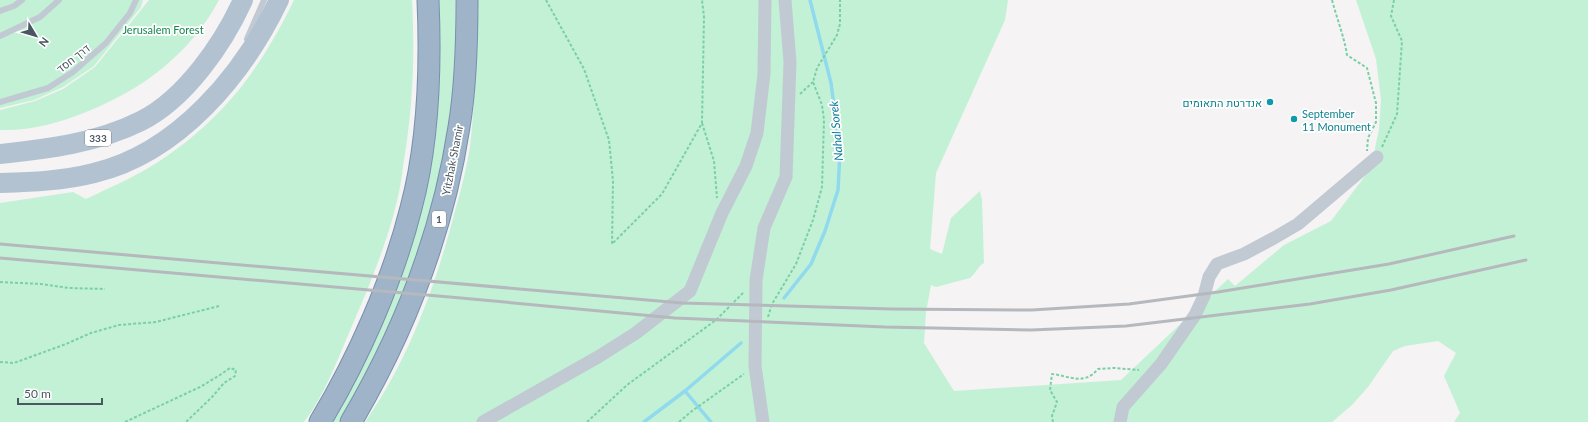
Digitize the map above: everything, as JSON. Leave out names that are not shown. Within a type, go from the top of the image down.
[{"type":"highway","points":[[320,422],[366,333],[400,247],[412,207],[421,158],[426,116],[429,37],[428,0]]},
{"type":"highway","name":"Yitzhak Shamir","points":[[351,422],[369,392],[412,298],[446,192],[462,105],[467,41],[467,0]]},
{"type":"main road","name":"333","points":[[0,154],[78,143],[108,135],[142,121],[164,106],[184,88],[208,58],[246,0]]},
{"type":"main road","points":[[0,183],[41,181],[94,173],[118,165],[142,154],[162,142],[185,125],[224,87],[258,41],[279,0]]},
{"type":"street","points":[[483,422],[598,357],[636,333],[690,291],[722,213],[746,166],[757,133],[764,74],[765,0]]},
{"type":"street","points":[[763,422],[755,366],[756,280],[764,228],[786,177],[790,62],[786,0]]},
{"type":"street","points":[[1120,422],[1123,408],[1161,364],[1195,315],[1204,296],[1209,277],[1217,264],[1250,251],[1298,224],[1372,156]]},
{"type":"lane","points":[[0,11],[14,6],[22,0]]},
{"type":"lane","points":[[0,36],[40,17],[60,0]]},
{"type":"lane","name":"דרך חסד","points":[[0,102],[48,88],[73,72],[106,43],[130,13],[136,0]]},
{"type":"lane","points":[[242,48],[264,0]]},
{"type":"lane","points":[[185,125],[208,99],[234,61]]},
{"type":"path","points":[[546,0],[584,69],[609,140],[614,180],[612,244],[662,194],[702,123]]},
{"type":"path","points":[[702,0],[704,17],[702,123],[714,161],[716,194],[722,213]]},
{"type":"path","points":[[768,318],[772,304],[796,264],[813,220],[822,187],[824,120],[822,105],[813,82],[817,68],[837,35],[840,24],[840,0]]},
{"type":"path","points":[[1332,0],[1337,19],[1344,34],[1347,55],[1367,68],[1375,97],[1376,122],[1368,138],[1372,156]]},
{"type":"path","points":[[1372,156],[1397,114],[1402,40],[1391,16],[1394,0]]},
{"type":"path","points":[[587,422],[626,384],[716,320],[756,280]]},
{"type":"path","points":[[0,282],[41,284],[69,288],[105,289]]},
{"type":"path","points":[[0,362],[14,362],[59,347],[91,333],[119,325],[156,322],[218,306]]},
{"type":"path","points":[[679,422],[755,366]]},
{"type":"path","points":[[1053,422],[1052,416],[1057,402],[1050,390],[1052,374],[1078,380],[1093,376],[1098,369],[1114,368],[1140,370],[1144,366]]},
{"type":"path","points":[[125,422],[200,387],[230,368],[236,370],[235,376],[224,383],[186,422]]},
{"type":"green space","points":[[0,0],[143,0],[141,7],[94,66],[63,87],[34,100],[0,108]]},
{"type":"green space","name":"Jerusalem Forest","points":[[149,0],[219,0],[194,37],[179,53],[163,68],[126,93],[86,112],[55,123],[33,128],[0,130],[0,110],[35,101],[63,89],[95,67]]},
{"type":"green space","points":[[294,0],[412,0],[413,20],[413,61],[409,120],[399,194],[387,238],[369,286],[329,379],[311,412],[304,422],[0,422],[0,203],[73,192],[86,199],[138,174],[167,156],[208,123],[241,87],[269,46]]},
{"type":"green space","points":[[436,0],[455,0],[456,23],[453,91],[447,135],[438,178],[427,221],[398,304],[361,383],[340,422],[332,422],[364,364],[390,303]]},
{"type":"green space","points":[[476,0],[1008,0],[1005,20],[936,173],[930,249],[942,254],[951,218],[980,191],[982,200],[984,263],[970,278],[936,287],[931,285],[926,312],[924,343],[954,391],[1121,380],[1228,279],[1235,286],[1284,245],[1331,221],[1371,167],[1379,129],[1381,100],[1376,59],[1356,0],[1588,0],[1588,422],[1454,422],[1460,413],[1444,376],[1456,353],[1438,341],[1405,346],[1393,351],[1368,387],[1352,405],[1332,422],[365,422],[395,373],[419,321],[439,266],[459,195],[467,162],[472,128],[475,73]]},
{"type":"waterway","name":"Nahal Sorek","points":[[784,298],[811,264],[825,231],[838,190],[840,152],[831,83],[810,0]]},
{"type":"waterway","name":"Nahal Sorek","points":[[644,422],[685,391],[741,343]]},
{"type":"waterway","points":[[685,391],[711,422]]},
{"type":"railway","points":[[0,244],[682,303],[892,309],[1032,310],[1129,304],[1218,292],[1389,264],[1514,236]]},
{"type":"railway","points":[[0,258],[675,318],[885,327],[1031,330],[1126,326],[1310,304],[1391,290],[1526,260]]},
{"type":"place","name":"אנדרטת התאומים","points":[[1270,102]]},
{"type":"place","name":"September 11 Monument","points":[[1294,119]]}]
